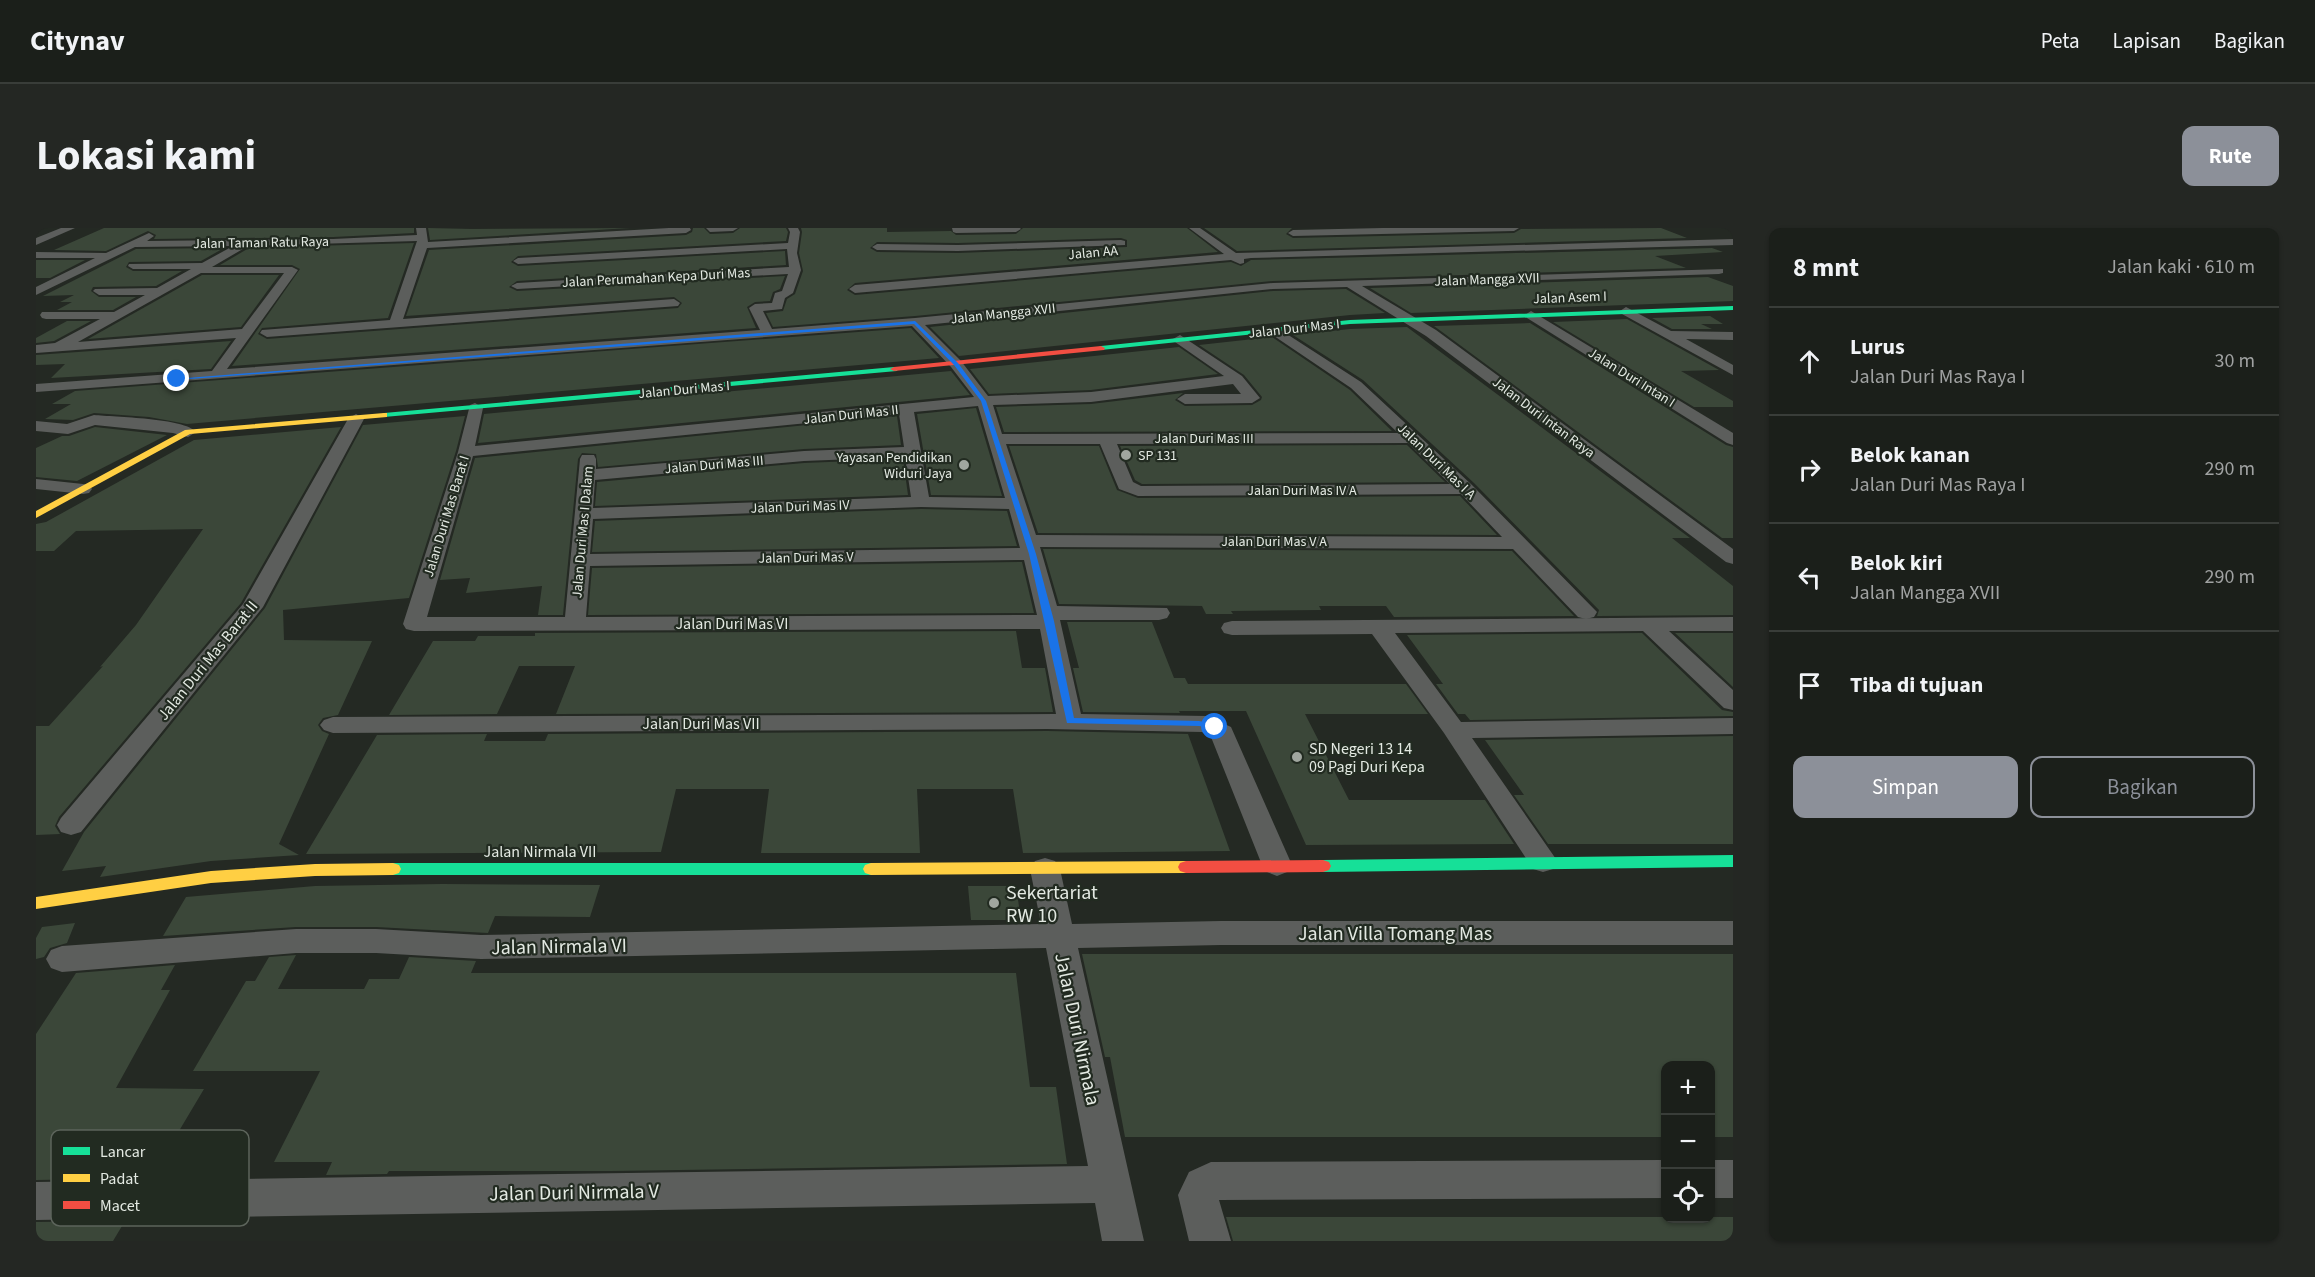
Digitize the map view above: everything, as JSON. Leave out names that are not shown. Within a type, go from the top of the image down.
[{"type":"street","points":[[36,242],[70,228]]},
{"type":"street","points":[[710,229],[733,228]]},
{"type":"street","points":[[768,333],[755,308],[778,306],[779,296],[786,294],[795,270],[792,253],[793,228]]},
{"type":"street","points":[[1107,228],[1133,253]]},
{"type":"street","points":[[1194,228],[1240,261]]},
{"type":"street","points":[[1288,231],[1514,228]]},
{"type":"street","points":[[958,248],[956,229],[1019,229]]},
{"type":"street","points":[[395,322],[422,236],[520,239],[687,230]]},
{"type":"street","points":[[1288,231],[1323,252]]},
{"type":"street","points":[[1622,232],[1653,243]]},
{"type":"street","name":"Jalan Taman Ratu Raya","points":[[36,291],[144,236]]},
{"type":"street","name":"Jalan Taman Ratu Raya","points":[[36,278],[89,255],[144,236],[256,238],[422,236]]},
{"type":"street","points":[[1573,236],[1594,245]]},
{"type":"street","points":[[57,348],[256,238]]},
{"type":"street","points":[[516,287],[520,239]]},
{"type":"street","name":"Jalan AA","points":[[855,289],[953,280],[1133,253],[1240,261],[1323,252],[1733,242]]},
{"type":"street","name":"Jalan Mangga XVII","points":[[36,388],[915,322],[1273,286],[1719,271],[1653,243]]},
{"type":"street","name":"Jalan Perumahan Kepa Duri Mas","points":[[267,333],[395,322],[516,287],[794,246]]},
{"type":"street","points":[[878,247],[1133,253]]},
{"type":"street","points":[[36,255],[109,255]]},
{"type":"street","points":[[133,266],[200,268],[295,265],[215,376]]},
{"type":"street","name":"Jalan Perumahan Kepa Duri Mas","points":[[516,287],[725,272],[795,270]]},
{"type":"street","points":[[1254,272],[1273,286]]},
{"type":"street","name":"Jalan Duri Intan Raya","points":[[1349,284],[1431,333],[1733,558]]},
{"type":"street","name":"Jalan Perumahan Kepa Duri Mas","points":[[516,287],[674,303]]},
{"type":"street","points":[[99,291],[159,291]]},
{"type":"street","name":"Jalan Asem I","points":[[1409,319],[1733,308]]},
{"type":"street","points":[[1626,311],[1729,367]]},
{"type":"street","points":[[46,315],[116,315]]},
{"type":"street","name":"Jalan Duri Intan I","points":[[1531,315],[1733,440]]},
{"type":"street","name":"Jalan Duri Mas I","points":[[188,432],[357,419],[956,364],[1180,339],[1409,319]]},
{"type":"street","points":[[915,322],[956,364],[984,401],[1030,547],[1049,617],[1070,721]]},
{"type":"street","name":"Jalan Duri Mas I A","points":[[1271,330],[1356,385],[1466,489],[1586,612]]},
{"type":"street","points":[[36,349],[246,333]]},
{"type":"street","points":[[1668,335],[1733,336]]},
{"type":"street","points":[[1091,397],[1252,398],[1237,379],[1180,339]]},
{"type":"street","name":"Jalan Duri Mas II","points":[[465,452],[984,401],[1091,397],[1237,379]]},
{"type":"street","name":"Jalan Duri Mas Barat I","points":[[414,624],[465,452],[475,408]]},
{"type":"street","points":[[906,409],[921,502]]},
{"type":"street","name":"Jalan Duri Mas Barat II","points":[[71,825],[252,607],[357,419]]},
{"type":"street","points":[[36,426],[68,429],[94,420],[175,428],[188,432]]},
{"type":"street","points":[[36,515],[188,432]]},
{"type":"street","name":"Jalan Duri Mas IV A","points":[[1106,437],[1125,485],[1137,491],[1466,489]]},
{"type":"street","name":"Jalan Duri Mas III","points":[[996,439],[1413,438]]},
{"type":"street","name":"Jalan Duri Mas I Dalam","points":[[575,624],[590,440]]},
{"type":"street","name":"Jalan Duri Mas III","points":[[587,475],[804,456],[913,452]]},
{"type":"street","points":[[36,484],[83,489]]},
{"type":"street","name":"Jalan Duri Mas IV","points":[[584,514],[921,502],[1017,504]]},
{"type":"street","name":"Jalan Duri Mas V A","points":[[1030,547],[1520,543]]},
{"type":"street","name":"Jalan Duri Mas V","points":[[580,560],[1030,547]]},
{"type":"street","name":"Jalan Duri Mas VI","points":[[414,624],[575,624],[1049,617],[1159,613]]},
{"type":"street","points":[[1648,624],[1733,703]]},
{"type":"street","points":[[1232,628],[1733,624]]},
{"type":"street","points":[[1378,626],[1454,730],[1543,862]]},
{"type":"street","name":"Jalan Duri Mas VII","points":[[333,725],[1070,721],[1199,723],[1215,727],[1222,733],[1277,865]]},
{"type":"street","points":[[1454,730],[1733,726]]},
{"type":"street","points":[[1045,869],[1733,861]]},
{"type":"street","name":"Jalan Nirmala VII","points":[[37,902],[211,877],[315,870],[442,868],[1045,869]]},
{"type":"street","name":"Jalan Duri Nirmala","points":[[1045,869],[1123,1241]]},
{"type":"street","name":"Jalan Villa Tomang Mas","points":[[1058,935],[1733,933]]},
{"type":"street","name":"Jalan Nirmala VI","points":[[62,959],[296,941],[376,941],[482,947],[1058,935]]},
{"type":"street","points":[[1210,1241],[1198,1195],[1203,1185],[1211,1181],[1661,1179]]},
{"type":"street","points":[[1715,1179],[1733,1179]]},
{"type":"street","name":"Jalan Duri Nirmala V","points":[[249,1198],[1112,1184]]},
{"type":"street","name":"Jalan Duri Nirmala V","points":[[36,1201],[51,1201]]},
{"type":"building","points":[[104,228],[414,228],[414,233],[333,237],[154,239],[156,235],[148,231],[106,251],[54,250]]},
{"type":"building","points":[[428,228],[472,229],[630,228],[430,240]]},
{"type":"building","points":[[693,228],[704,228],[710,234],[733,233],[740,228],[786,228],[788,232],[786,241],[518,256],[511,262],[518,266],[785,251],[786,265],[517,281],[509,287],[517,291],[785,276],[780,289],[773,292],[770,301],[755,302],[747,307],[756,328],[232,366],[300,269],[292,265],[220,265],[249,248],[414,243],[388,318],[262,328],[258,334],[267,339],[678,308],[682,303],[674,297],[406,316],[429,250],[686,235],[692,232]]},
{"type":"building","points":[[801,228],[887,228],[887,232],[951,231],[956,235],[1016,234],[1023,228],[1187,228],[1218,252],[855,283],[847,290],[855,295],[1231,262],[1241,266],[1251,260],[1712,248],[1723,252],[1655,256],[1686,268],[1273,281],[915,316],[773,327],[766,313],[783,311],[787,299],[795,294],[803,271],[799,253]],"holes":[[[1121,238],[1127,240],[1127,247],[958,253],[877,252],[870,248],[877,242],[958,243]]]},
{"type":"building","points":[[1204,228],[1292,228],[1286,234],[1293,238],[1514,233],[1521,229],[1661,228],[1687,238],[1237,251]]},
{"type":"building","points":[[224,248],[201,261],[129,262],[126,267],[133,271],[182,271],[156,286],[93,287],[91,291],[99,297],[136,297],[113,310],[57,310],[72,302],[60,302],[74,295],[43,296],[136,249]]},
{"type":"building","points":[[36,260],[85,260],[50,278],[36,278]]},
{"type":"building","points":[[202,275],[279,275],[241,327],[88,339]]},
{"type":"building","points":[[1708,277],[1733,286],[1733,301],[1411,313],[1370,288]]},
{"type":"building","points":[[1346,289],[1385,313],[959,356],[930,327],[1273,291]]},
{"type":"building","points":[[1710,316],[1723,324],[1701,324],[1712,329],[1672,329],[1652,318]]},
{"type":"building","points":[[1627,319],[1719,370],[1681,371],[1733,401],[1733,407],[1694,407],[1553,322]]},
{"type":"building","points":[[67,321],[91,321],[54,341],[36,343],[36,338]]},
{"type":"building","points":[[1530,323],[1726,445],[1733,447],[1733,538],[1722,538],[1434,326]]},
{"type":"building","points":[[1407,327],[1690,538],[1672,538],[1733,586],[1733,615],[1597,616],[1599,610],[1474,483],[1363,380],[1293,335],[1350,329]]},
{"type":"building","points":[[911,328],[939,358],[187,424],[149,417],[94,413],[73,420],[45,419],[71,404],[52,404],[75,391]]},
{"type":"building","points":[[1272,337],[1350,390],[1392,431],[1004,432],[996,407],[1091,404],[1183,393],[1175,400],[1185,406],[1252,405],[1262,397],[1244,375],[1199,345]]},
{"type":"building","points":[[231,341],[211,369],[51,378],[65,364],[36,365],[36,355]]},
{"type":"building","points":[[1179,347],[1218,374],[1091,390],[989,394],[970,369]]},
{"type":"building","points":[[951,371],[970,395],[478,443],[484,414]]},
{"type":"building","points":[[976,408],[1002,496],[931,495],[917,414]]},
{"type":"building","points":[[465,416],[409,598],[283,610],[284,640],[372,641],[338,715],[323,718],[318,725],[322,731],[329,734],[279,844],[299,855],[211,861],[100,877],[106,866],[62,871],[84,832],[265,608],[363,425]]},
{"type":"building","points":[[897,416],[901,445],[804,449],[598,467],[596,454],[582,453],[578,459],[563,615],[538,615],[542,586],[466,593],[470,578],[440,580],[475,458]]},
{"type":"building","points":[[95,427],[167,435],[77,481],[36,477],[36,448],[62,436],[69,436]]},
{"type":"building","points":[[341,427],[241,603],[59,817],[55,826],[60,834],[36,835],[36,726],[49,726],[103,666],[100,667],[136,625],[203,529],[76,531],[54,551],[36,551],[36,524],[46,522],[194,440]]},
{"type":"building","points":[[1407,445],[1445,482],[1142,484],[1135,480],[1120,446]]},
{"type":"building","points":[[1009,446],[1099,446],[1117,490],[1138,498],[1460,496],[1497,535],[1038,533]]},
{"type":"building","points":[[903,459],[908,495],[595,506],[597,482],[804,463]]},
{"type":"building","points":[[921,509],[1007,511],[1017,546],[592,552],[595,521]]},
{"type":"building","points":[[1043,549],[1512,551],[1574,616],[1394,617],[1386,606],[1319,606],[1321,610],[1231,611],[1233,614],[1206,614],[1202,606],[1059,604]]},
{"type":"building","points":[[1022,562],[1034,613],[588,615],[592,568]]},
{"type":"building","name":"SD Negeri 13 14 09 Pagi Duri Kepa","points":[[1067,622],[1152,622],[1174,678],[1185,678],[1188,684],[1406,684],[1428,714],[1305,714],[1349,800],[1485,800],[1514,844],[1306,845],[1246,711],[1083,712],[1073,668],[1079,668]]},
{"type":"building","points":[[1016,631],[1022,668],[1045,668],[1053,712],[556,714],[575,666],[519,666],[497,714],[389,715],[433,641],[475,641],[478,636],[535,636],[535,633]]},
{"type":"building","points":[[1642,633],[1722,710],[1733,712],[1733,716],[1470,720],[1465,714],[1458,714],[1436,684],[1443,684],[1407,635]]},
{"type":"building","points":[[1675,633],[1733,633],[1733,687]]},
{"type":"building","points":[[1047,731],[1188,734],[1230,851],[1023,853],[1013,789],[917,789],[920,853],[761,853],[769,789],[676,789],[661,852],[306,854],[377,735],[487,734],[484,741],[545,741],[548,734]]},
{"type":"building","points":[[1733,736],[1733,844],[1548,844],[1514,795],[1524,795],[1485,740]]},
{"type":"building","points":[[600,885],[590,917],[495,916],[488,933],[376,927],[296,927],[163,936],[186,897],[315,886]]},
{"type":"building","name":"Sekertariat RW 10","points":[[968,886],[1016,886],[1021,920],[971,920]]},
{"type":"building","points":[[75,923],[67,943],[50,948],[44,957],[36,959],[36,938],[42,927]]},
{"type":"building","points":[[1082,954],[1733,954],[1733,1137],[1715,1137],[1715,1061],[1661,1061],[1661,1137],[1125,1137],[1110,1057],[1105,1057]]},
{"type":"building","points":[[296,955],[278,989],[364,989],[369,979],[399,979],[409,957],[476,961],[471,973],[1016,973],[1030,1087],[1056,1087],[1067,1164],[612,1171],[389,1171],[387,1174],[326,1175],[332,1162],[274,1162],[320,1071],[193,1071],[246,981],[255,981],[269,957]]},
{"type":"building","points":[[175,965],[161,990],[170,990],[116,1088],[204,1089],[180,1130],[51,1130],[51,1180],[36,1180],[36,1034],[76,973]]},
{"type":"building","points":[[1226,1217],[1661,1217],[1661,1223],[1715,1223],[1715,1217],[1733,1217],[1733,1241],[1233,1241]]},
{"type":"building","points":[[36,1222],[51,1222],[51,1226],[122,1226],[113,1241],[36,1241]]},
{"type":"traffic: fast","points":[[1101,348],[1350,322],[1733,308]]},
{"type":"traffic: fast","points":[[384,415],[894,369]]},
{"type":"traffic: fast","points":[[1323,866],[1733,861]]},
{"type":"traffic: fast","points":[[393,869],[871,869]]},
{"type":"traffic: slow","points":[[36,515],[188,432],[384,415]]},
{"type":"traffic: slow","points":[[871,869],[1186,867]]},
{"type":"traffic: slow","points":[[36,903],[211,877],[315,870],[393,869]]},
{"type":"traffic: jam","points":[[894,369],[1101,348]]},
{"type":"traffic: jam","points":[[1186,867],[1323,866]]},
{"type":"place","name":"SP 131","points":[[1126,455]]},
{"type":"place","name":"Yayasan Pendidikan Widuri Jaya","points":[[964,465]]},
{"type":"place","name":"SD Negeri 13 14 09 Pagi Duri Kepa","points":[[1297,757]]},
{"type":"place","name":"Sekertariat RW 10","points":[[994,903]]},
{"type":"route","points":[[177,379],[915,322],[956,364],[984,401],[1032,554],[1050,621],[1070,721],[1199,723],[1215,727]]}]
